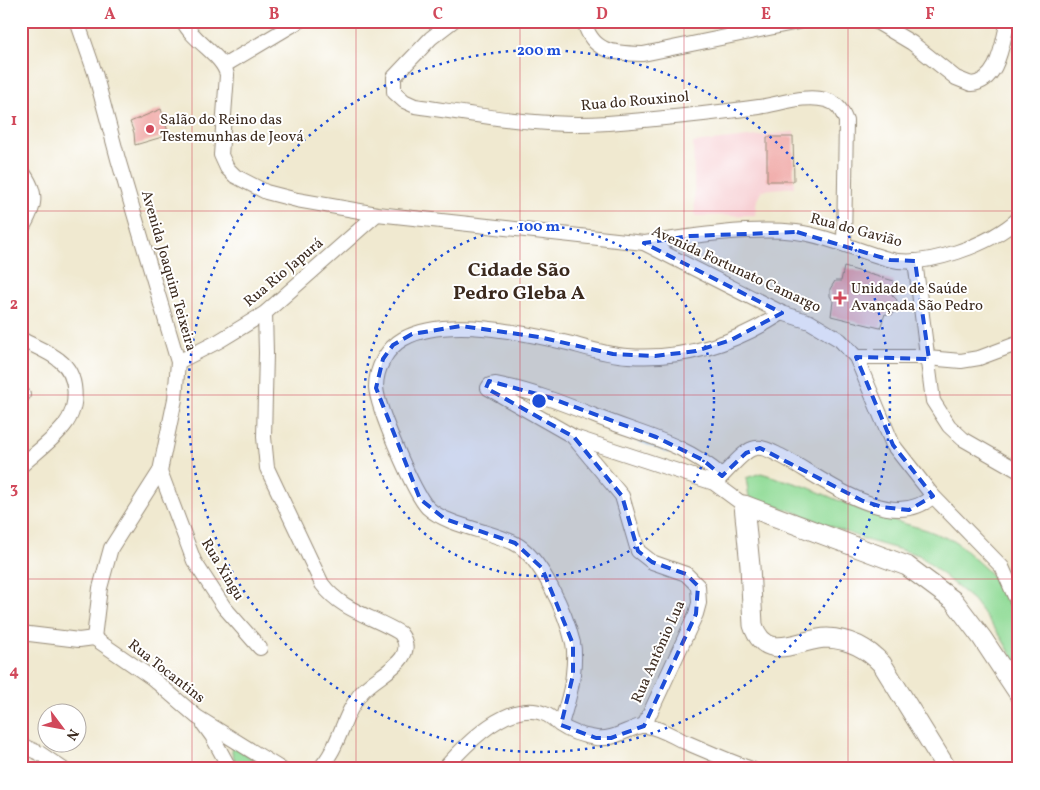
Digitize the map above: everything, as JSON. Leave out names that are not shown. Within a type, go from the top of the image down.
[{"type":"street","name":"Avenida Joaquim Teixeira","points":[[77,21],[95,73],[118,159],[178,362],[175,399],[160,471],[111,548],[100,588],[94,638]]},
{"type":"street","points":[[183,21],[188,31],[225,65],[299,21]]},
{"type":"street","name":"Rua do Rouxinol","points":[[453,21],[431,38],[394,76],[394,92],[404,101],[415,106],[546,124],[607,123],[758,107],[801,99],[825,99],[834,103],[841,109],[846,121],[844,244]]},
{"type":"street","points":[[584,21],[591,38],[598,46],[622,54],[643,54],[803,21]]},
{"type":"street","points":[[875,21],[912,43],[956,78],[971,84],[984,80],[990,74],[999,58],[1008,21]]},
{"type":"street","name":"Avenida Fortunato Camargo","points":[[225,65],[227,75],[221,155],[227,168],[235,176],[266,192],[297,200],[377,214],[644,243],[782,313],[810,322],[828,331],[851,349],[856,357],[893,445],[933,496],[1002,567],[1019,606]]},
{"type":"street","points":[[21,170],[29,180],[34,201],[31,212],[21,230]]},
{"type":"street","name":"Rua Rio Japurá","points":[[178,362],[265,314],[377,214]]},
{"type":"street","name":"Rua do Gavião","points":[[644,243],[690,236],[780,231],[811,235],[890,260],[915,261],[937,257],[976,244],[1011,226],[1019,218]]},
{"type":"street","points":[[915,261],[933,400],[949,426],[977,449],[1019,471]]},
{"type":"street","points":[[561,725],[574,675],[573,644],[542,568],[516,543],[445,519],[431,510],[420,499],[399,453],[376,388],[384,359],[393,344],[412,334],[441,327],[461,326],[539,337],[613,354],[654,356],[696,352],[731,340],[762,326],[782,313]]},
{"type":"street","points":[[265,314],[264,452],[271,479],[322,584],[329,593],[342,604],[400,632],[405,640],[406,647],[401,660],[361,692],[342,726],[332,753],[319,769]]},
{"type":"street","points":[[21,339],[60,360],[74,382],[75,393],[70,416],[64,426],[21,466]]},
{"type":"street","points":[[856,357],[961,361],[979,358],[1019,343]]},
{"type":"street","points":[[718,480],[574,437],[497,395],[488,388],[490,385],[507,386],[548,397],[687,450],[703,460],[718,480],[744,505],[912,570],[954,601],[982,638],[1019,694]]},
{"type":"street","name":"Rua Antônio Lua","points":[[574,437],[622,496],[638,552],[652,562],[686,574],[698,586],[699,603],[696,614],[644,726]]},
{"type":"street","points":[[718,480],[746,453],[752,449],[760,448],[790,461],[824,482],[863,501],[882,507],[908,510],[922,505],[933,496]]},
{"type":"street","name":"Rua Xingu","points":[[160,471],[194,561],[224,606],[260,648]]},
{"type":"street","points":[[744,505],[755,633],[768,644],[777,647],[792,646],[824,638],[848,641],[872,653],[882,664],[947,769]]},
{"type":"street","points":[[1002,567],[1019,576]]},
{"type":"street","points":[[21,633],[79,640],[94,638]]},
{"type":"street","name":"Rua Tocantins","points":[[94,638],[152,678],[197,717],[281,769]]},
{"type":"street","points":[[444,769],[470,740],[484,729],[518,712],[538,711],[548,715],[575,733],[596,738],[611,738],[644,726],[665,732],[752,769]]},
{"type":"street","points":[[197,717],[212,736],[230,769]]},
{"type":"street","points":[[21,745],[41,754],[63,769]]},
{"type":"highlighted area","points":[[797,232],[890,260],[915,261],[929,359],[856,357],[893,445],[933,496],[909,510],[882,507],[863,501],[760,448],[746,453],[722,476],[703,460],[656,437],[548,397],[489,381],[486,388],[574,437],[622,496],[638,551],[652,562],[686,574],[698,586],[696,614],[644,726],[611,738],[596,738],[561,725],[573,675],[573,644],[542,568],[515,543],[445,519],[420,499],[376,388],[383,359],[393,345],[412,334],[461,326],[539,337],[613,354],[655,356],[696,351],[731,340],[782,313],[644,243],[690,236]]},
{"type":"shaded area","points":[[794,132],[794,187],[762,190],[757,200],[755,215],[695,216],[693,143]]},
{"type":"green space","points":[[761,473],[807,487],[870,514],[927,530],[956,542],[989,572],[1012,606],[1019,623],[1019,668],[1001,637],[973,600],[919,555],[866,540],[795,512],[749,497],[746,478]]},
{"type":"green space","points":[[231,744],[268,769],[239,769],[232,753]]},
{"type":"building","name":"Salão do Reino das Testemunhas de Jeová","points":[[161,109],[169,135],[135,145],[134,133],[130,122]]},
{"type":"building","points":[[767,137],[793,137],[794,181],[767,181]]},
{"type":"building","name":"Unidade de Saúde Avançada São Pedro","points":[[844,267],[894,281],[892,295],[897,300],[895,309],[892,315],[885,314],[880,328],[831,316],[833,301],[830,296],[830,289],[835,281],[841,281]]},
{"type":"waterway","points":[[615,431],[668,451]]},
{"type":"place","name":"Salão do Reino das Testemunhas de Jeová","points":[[150,129]]},
{"type":"place","name":"Unidade de Saúde Avançada São Pedro","points":[[840,298]]},
{"type":"district","name":"Cidade São Pedro Gleba A","points":[[519,282]]}]
